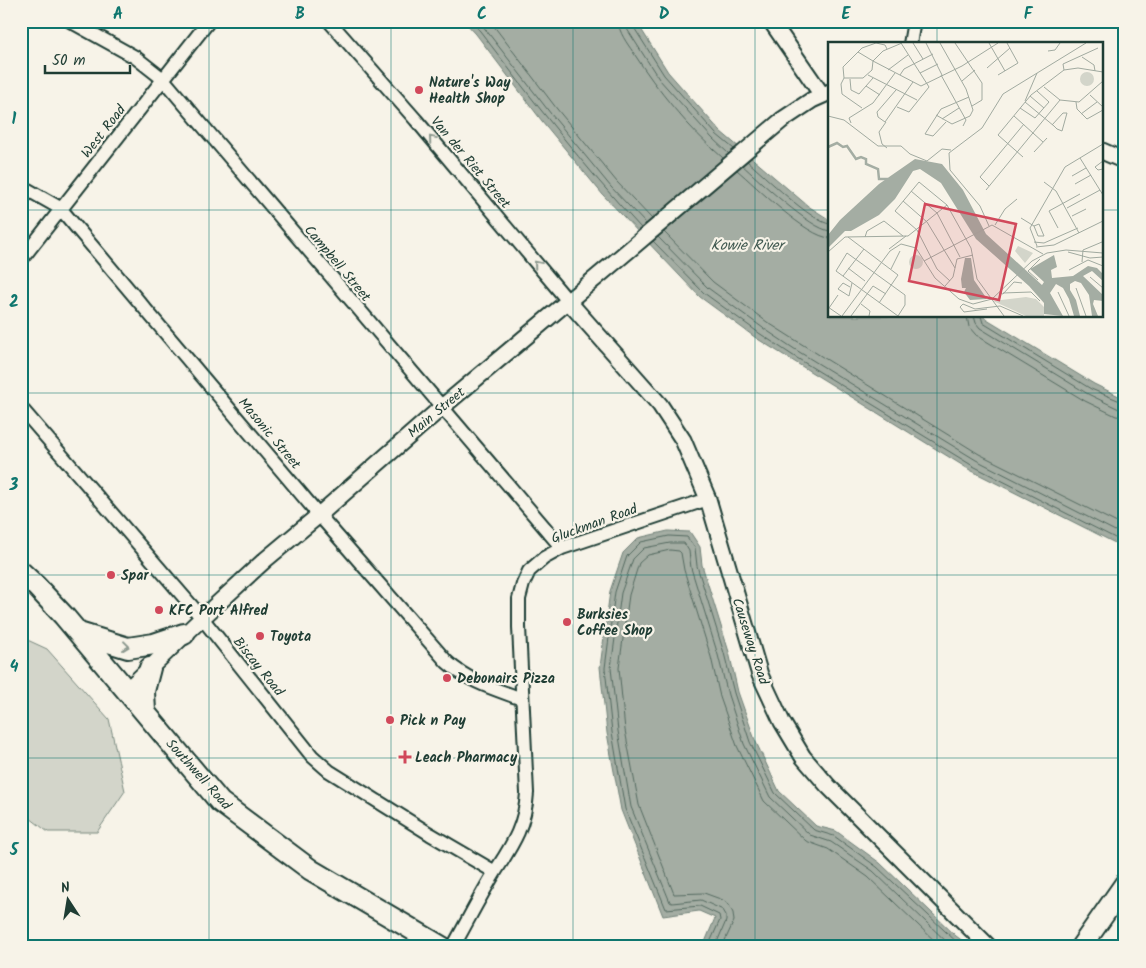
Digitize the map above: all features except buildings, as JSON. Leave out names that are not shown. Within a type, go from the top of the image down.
[{"type":"main road","name":"Southwell Road","points":[[21,572],[35,584],[79,634],[220,802],[311,870],[442,947]]},
{"type":"main road","points":[[79,634],[128,648],[154,644],[184,634]]},
{"type":"main road","points":[[145,712],[144,692],[150,668]]},
{"type":"main road","points":[[1081,947],[1124,885]]},
{"type":"street","name":"Campbell Street","points":[[70,21],[135,57],[163,79],[562,548]]},
{"type":"street","name":"West Road","points":[[21,260],[209,21]]},
{"type":"street","name":"Van der Riet Street","points":[[329,21],[416,120],[568,301]]},
{"type":"street","points":[[771,21],[826,93]]},
{"type":"street","points":[[910,42],[914,21]]},
{"type":"street","name":"Main Street","points":[[126,691],[184,634],[265,560],[441,408],[782,120],[801,106],[826,93]]},
{"type":"street","points":[[1104,152],[1125,162]]},
{"type":"street","name":"Masonic Street","points":[[21,186],[60,208],[319,515],[447,662],[477,683],[522,699]]},
{"type":"street","name":"Causeway Road","points":[[568,301],[669,417],[691,455],[708,499],[760,675],[782,722],[803,757],[828,786],[989,947]]},
{"type":"street","name":"Biscay Road","points":[[21,408],[202,618],[312,756],[323,766],[421,829],[495,872]]},
{"type":"street","name":"Gluckman Road","points":[[452,947],[515,840],[525,812],[527,793],[519,599],[529,572],[537,563],[562,548],[708,499]]},
{"type":"street","points":[[502,692],[521,674]]},
{"type":"shaded area","points":[[21,637],[47,649],[109,719],[125,791],[97,832],[48,832],[21,811]]},
{"type":"water","name":"Kowie River","points":[[464,21],[636,21],[668,72],[720,131],[808,206],[828,219],[828,318],[985,318],[1094,384],[1125,399],[1125,548],[970,470],[756,338],[700,297],[603,195],[542,121]]},
{"type":"water","points":[[668,531],[690,532],[700,547],[702,565],[729,652],[738,692],[755,740],[779,791],[816,826],[836,831],[880,863],[956,936],[971,947],[703,947],[715,918],[699,911],[663,916],[621,810],[607,733],[600,667],[610,591],[623,553],[638,538]]},
{"type":"place","name":"Nature's Way Health Shop","points":[[419,90]]},
{"type":"place","name":"Spar","points":[[111,575]]},
{"type":"place","name":"KFC Port Alfred","points":[[159,610]]},
{"type":"place","name":"Burksies Coffee Shop","points":[[567,622]]},
{"type":"place","name":"Toyota","points":[[260,636]]},
{"type":"place","name":"Debonairs Pizza","points":[[447,678]]},
{"type":"place","name":"Pick n Pay","points":[[390,720]]},
{"type":"place","name":"Leach Pharmacy","points":[[405,757]]}]
